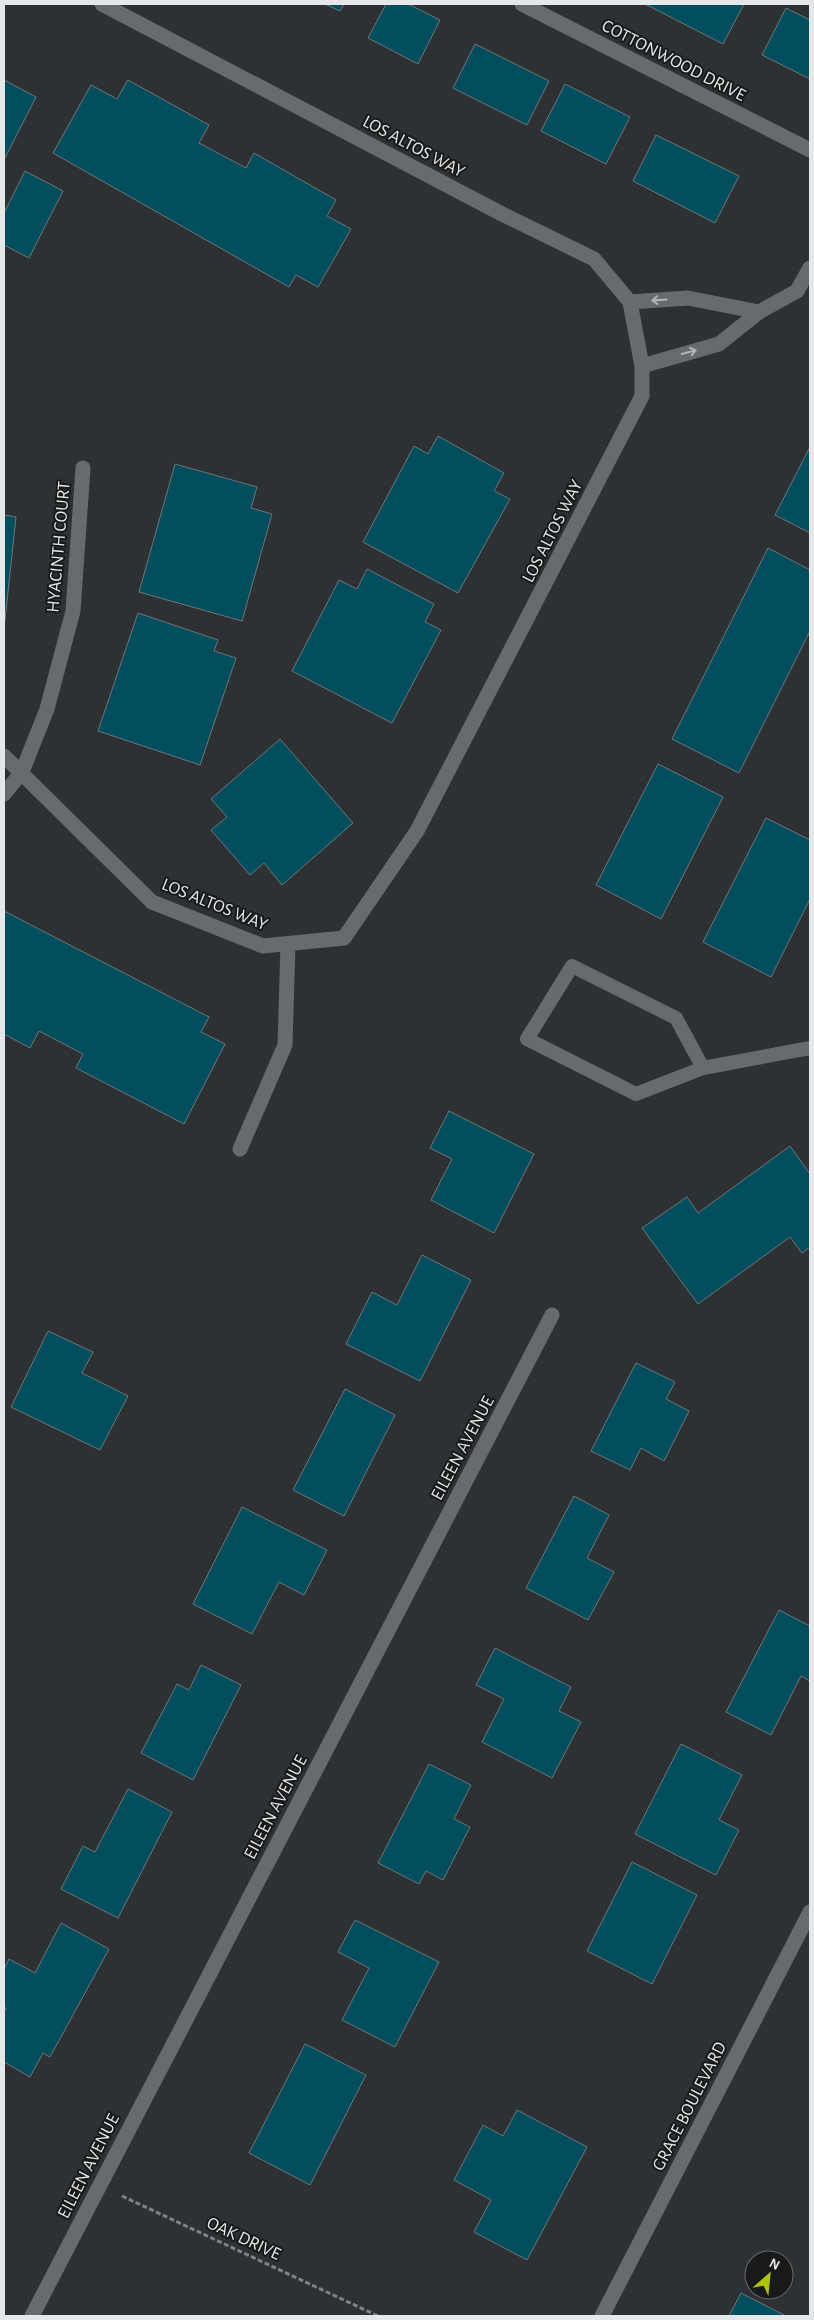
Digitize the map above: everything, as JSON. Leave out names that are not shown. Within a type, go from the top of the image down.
[{"type":"street","name":"LOS ALTOS WAY","points":[[4,756],[152,902],[263,946],[344,938],[417,831],[642,396],[642,366],[630,302],[594,259],[493,209],[102,4]]},
{"type":"street","name":"COTTONWOOD DRIVE","points":[[522,4],[810,150]]},
{"type":"street","points":[[642,366],[718,344],[758,312],[797,292],[810,268]]},
{"type":"street","points":[[630,302],[688,298],[758,312]]},
{"type":"street","name":"HYACINTH COURT","points":[[4,794],[22,772],[47,709],[73,611],[83,468]]},
{"type":"street","points":[[240,1149],[285,1045],[288,944]]},
{"type":"street","name":"EILEEN AVENUE","points":[[32,2316],[552,1315]]},
{"type":"street","name":"GRACE BOULEVARD","points":[[602,2316],[810,1912]]},
{"type":"lane","points":[[703,1068],[676,1018],[572,966],[527,1039],[636,1094],[703,1068],[810,1048]]},
{"type":"path","name":"OAK DRIVE","points":[[99,2185],[378,2316]]},
{"type":"building","points":[[325,4],[344,4],[340,11]]},
{"type":"building","points":[[386,4],[408,4],[440,20],[418,64],[368,38]]},
{"type":"building","points":[[645,4],[744,4],[723,44]]},
{"type":"building","points":[[786,8],[810,20],[810,79],[762,55]]},
{"type":"building","points":[[475,44],[549,81],[527,125],[453,88]]},
{"type":"building","points":[[4,80],[36,97],[4,160]]},
{"type":"building","points":[[128,80],[209,125],[199,143],[246,168],[254,153],[336,200],[327,216],[351,229],[318,287],[296,275],[289,287],[53,153],[91,85],[117,99]]},
{"type":"building","points":[[565,84],[630,117],[606,164],[541,131]]},
{"type":"building","points":[[656,135],[739,176],[715,223],[633,181]]},
{"type":"building","points":[[25,171],[63,191],[29,258],[4,245],[4,213]]},
{"type":"building","points":[[438,436],[504,473],[494,491],[510,499],[458,593],[363,542],[414,446],[428,454]]},
{"type":"building","points":[[810,447],[810,533],[775,515]]},
{"type":"building","points":[[175,464],[257,487],[251,508],[272,514],[242,621],[139,592]]},
{"type":"building","points":[[4,515],[16,517],[5,620],[4,620]]},
{"type":"building","points":[[768,548],[810,570],[810,631],[739,773],[672,739]]},
{"type":"building","points":[[367,569],[434,604],[425,622],[441,630],[392,723],[292,671],[339,580],[357,589]]},
{"type":"building","points":[[138,613],[218,640],[214,651],[236,658],[200,765],[98,731]]},
{"type":"building","points":[[280,739],[353,823],[282,885],[264,863],[250,875],[211,830],[227,817],[211,799]]},
{"type":"building","points":[[658,764],[723,797],[661,919],[596,885]]},
{"type":"building","points":[[766,818],[810,840],[810,899],[771,977],[703,942]]},
{"type":"building","points":[[4,911],[209,1017],[201,1032],[225,1044],[184,1124],[76,1068],[83,1054],[39,1031],[30,1048],[4,1034]]},
{"type":"building","points":[[449,1111],[534,1154],[494,1233],[431,1200],[452,1159],[430,1148]]},
{"type":"building","points":[[790,1146],[810,1174],[810,1247],[802,1253],[790,1237],[698,1304],[642,1228],[687,1197],[698,1213]]},
{"type":"building","points":[[422,1255],[471,1280],[420,1381],[346,1344],[372,1292],[397,1305]]},
{"type":"building","points":[[48,1331],[93,1352],[82,1373],[128,1396],[100,1450],[11,1407]]},
{"type":"building","points":[[636,1363],[675,1382],[666,1399],[689,1411],[664,1461],[641,1448],[630,1470],[591,1451]]},
{"type":"building","points":[[345,1389],[395,1415],[344,1516],[293,1490]]},
{"type":"building","points":[[574,1496],[609,1515],[587,1558],[614,1572],[588,1620],[526,1588]]},
{"type":"building","points":[[242,1507],[327,1550],[304,1595],[279,1582],[252,1634],[193,1604]]},
{"type":"building","points":[[779,1610],[810,1626],[810,1681],[801,1676],[771,1735],[726,1712]]},
{"type":"building","points":[[495,1648],[571,1687],[559,1711],[581,1722],[552,1778],[482,1742],[504,1699],[476,1685]]},
{"type":"building","points":[[201,1665],[241,1685],[193,1780],[141,1753],[177,1684],[189,1690]]},
{"type":"building","points":[[681,1744],[742,1775],[719,1820],[739,1830],[716,1875],[635,1834]]},
{"type":"building","points":[[429,1764],[471,1785],[454,1819],[470,1827],[443,1880],[426,1871],[419,1884],[378,1863]]},
{"type":"building","points":[[128,1789],[172,1812],[118,1918],[61,1889],[83,1846],[95,1852]]},
{"type":"building","points":[[632,1862],[697,1895],[652,1984],[587,1951]]},
{"type":"building","points":[[355,1920],[439,1962],[395,2047],[342,2020],[369,1968],[338,1952]]},
{"type":"building","points":[[61,1923],[109,1949],[50,2057],[43,2053],[30,2077],[4,2062],[4,2012],[6,2008],[4,2007],[4,1969],[9,1959],[35,1973]]},
{"type":"building","points":[[305,2044],[366,2075],[310,2185],[249,2153]]},
{"type":"building","points":[[517,2110],[587,2147],[527,2260],[474,2232],[491,2200],[454,2180],[483,2125],[503,2136]]},
{"type":"building","points":[[741,2293],[744,2295],[744,2300],[755,2300],[786,2316],[729,2316]]}]
